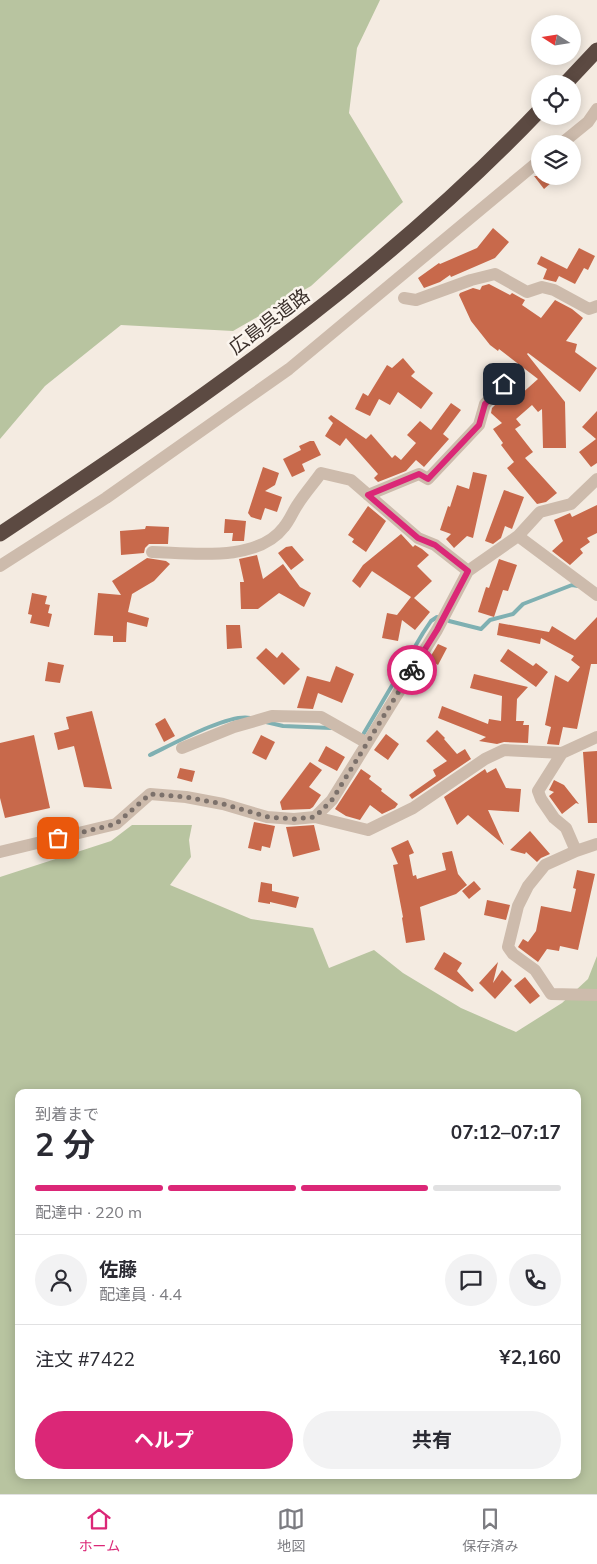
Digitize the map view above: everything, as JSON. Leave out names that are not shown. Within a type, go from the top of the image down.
[{"type":"highway","points":[[573,75],[597,50]]},
{"type":"highway","name":"広島呉道路","points":[[0,534],[126,450],[243,366],[345,288],[419,227],[531,119]]},
{"type":"street","points":[[572,135],[588,122],[597,109]]},
{"type":"street","points":[[0,566],[106,498],[289,369],[531,167]]},
{"type":"street","points":[[404,298],[416,300],[471,280],[495,274],[527,292],[542,287],[554,290],[590,309],[597,306]]},
{"type":"street","points":[[368,495],[419,474],[428,479],[479,425],[485,404],[504,384]]},
{"type":"street","points":[[152,552],[201,554],[240,552],[266,543],[284,528],[298,503],[321,473],[351,480],[418,538],[435,545],[468,571]]},
{"type":"street","points":[[315,817],[332,800],[437,630],[468,571],[518,536],[540,512],[571,504],[597,479]]},
{"type":"street","points":[[518,536],[597,595]]},
{"type":"street","points":[[182,748],[234,727],[272,716],[321,717],[367,743]]},
{"type":"street","points":[[0,852],[116,824],[150,794],[186,797],[223,804],[268,817],[294,819],[315,817],[368,830],[413,808],[485,760],[504,750],[562,753],[597,737]]},
{"type":"street","points":[[562,753],[538,791],[554,818],[566,828],[576,851]]},
{"type":"street","points":[[597,844],[545,865],[528,886],[518,906],[508,947],[513,954],[535,970],[550,994],[597,995]]},
{"type":"green space","points":[[0,0],[380,0],[357,48],[349,113],[403,202],[311,286],[233,331],[121,325],[45,386],[0,439]]},
{"type":"green space","points":[[132,825],[192,825],[189,840],[191,857],[170,885],[251,919],[313,928],[329,968],[374,950],[403,973],[461,1008],[516,1032],[562,1003],[588,979],[597,956],[597,1494],[0,1494],[0,877],[111,841]]},
{"type":"building","points":[[493,228],[509,242],[495,258],[451,277],[450,275],[440,282],[424,288],[418,278],[439,263],[477,248]]},
{"type":"building","points":[[579,248],[595,256],[588,270],[584,268],[575,284],[559,276],[556,282],[543,279],[547,269],[537,264],[541,256],[567,269]]},
{"type":"building","points":[[489,284],[510,295],[512,293],[525,300],[522,305],[541,318],[555,300],[572,309],[583,318],[566,341],[577,344],[575,352],[597,368],[580,392],[527,354],[565,402],[566,448],[543,448],[542,409],[538,412],[532,405],[516,419],[521,425],[515,429],[533,452],[525,458],[557,493],[546,502],[537,504],[507,468],[514,462],[501,445],[503,443],[493,429],[502,423],[491,413],[492,408],[503,397],[510,404],[538,379],[499,349],[498,351],[490,345],[471,321],[459,295],[473,288],[480,290],[482,286]]},
{"type":"building","points":[[403,358],[415,372],[411,376],[433,393],[421,409],[398,392],[390,405],[379,399],[370,416],[355,409],[363,393],[368,396],[387,365],[392,368]]},
{"type":"building","points":[[451,403],[461,410],[443,434],[449,439],[424,467],[416,460],[406,471],[378,482],[374,478],[378,474],[346,438],[340,446],[325,436],[333,423],[328,418],[331,415],[366,439],[371,434],[392,458],[395,455],[401,460],[416,443],[407,435],[420,421],[431,430]]},
{"type":"building","points":[[597,411],[597,463],[591,467],[579,452],[596,439],[582,427]]},
{"type":"building","points":[[314,441],[321,455],[302,464],[305,471],[292,477],[283,459],[301,450],[299,446]]},
{"type":"building","points":[[263,467],[279,473],[275,485],[265,491],[282,497],[277,512],[265,508],[261,520],[251,517],[248,513]]},
{"type":"building","points":[[473,472],[487,475],[473,538],[467,536],[454,548],[446,539],[451,534],[440,530],[457,485],[469,489]]},
{"type":"building","points":[[504,490],[524,497],[512,529],[505,526],[501,538],[493,544],[485,541]]},
{"type":"building","points":[[597,505],[597,533],[587,538],[590,542],[580,549],[583,553],[570,565],[552,551],[563,541],[554,520],[570,513],[572,517]]},
{"type":"building","points":[[368,506],[386,521],[366,552],[352,542],[354,539],[348,535]]},
{"type":"building","points":[[225,519],[246,521],[244,541],[232,541],[233,533],[224,533]]},
{"type":"building","points":[[146,526],[169,527],[168,544],[149,544],[145,548],[144,553],[121,555],[120,531],[145,529]]},
{"type":"building","points":[[401,534],[413,547],[415,545],[429,555],[417,566],[432,581],[414,598],[430,612],[415,630],[402,620],[398,641],[382,638],[387,613],[397,615],[411,597],[372,571],[360,588],[352,581],[363,565]]},
{"type":"building","points":[[292,546],[304,560],[291,570],[278,553],[286,547]]},
{"type":"building","points":[[257,555],[263,579],[283,564],[300,587],[311,593],[304,607],[279,593],[258,609],[241,609],[240,582],[244,582],[239,559]]},
{"type":"building","points":[[147,558],[166,561],[170,564],[154,581],[132,594],[128,612],[149,618],[147,627],[127,622],[126,642],[113,642],[113,636],[94,635],[98,593],[121,595],[112,581]]},
{"type":"building","points":[[499,559],[517,565],[508,591],[503,590],[494,617],[478,612],[486,587],[489,588]]},
{"type":"building","points":[[32,593],[47,596],[45,604],[50,605],[48,613],[52,614],[49,627],[30,623],[32,615],[28,614]]},
{"type":"building","points":[[597,617],[597,664],[591,664],[577,729],[563,727],[559,745],[547,744],[551,727],[545,725],[555,675],[568,682],[580,667],[571,660],[574,656],[541,638],[540,644],[497,635],[499,623],[549,632],[552,626],[575,640]]},
{"type":"building","points":[[226,625],[240,625],[242,648],[227,649]]},
{"type":"building","points":[[438,644],[447,648],[438,665],[429,659]]},
{"type":"building","points":[[266,648],[277,658],[282,652],[300,669],[284,685],[256,658]]},
{"type":"building","points":[[508,649],[533,666],[536,663],[548,672],[536,687],[500,661]]},
{"type":"building","points":[[48,662],[64,665],[60,683],[45,681]]},
{"type":"building","points":[[336,666],[354,674],[342,703],[318,693],[313,709],[297,708],[307,676],[330,682]]},
{"type":"building","points":[[474,674],[528,687],[517,699],[516,721],[524,721],[523,725],[529,725],[528,743],[504,742],[497,744],[479,741],[486,737],[438,718],[442,706],[488,724],[489,719],[501,721],[502,696],[470,688]]},
{"type":"building","points":[[92,711],[112,789],[84,787],[74,746],[58,750],[54,733],[69,729],[66,717]]},
{"type":"building","points":[[165,718],[175,736],[164,742],[155,724]]},
{"type":"building","points":[[437,730],[457,754],[465,749],[471,759],[412,799],[409,795],[436,776],[433,770],[447,761],[426,741]]},
{"type":"building","points":[[386,734],[399,744],[388,760],[374,750]]},
{"type":"building","points":[[34,735],[50,808],[5,818],[0,798],[0,743]]},
{"type":"building","points":[[261,735],[275,742],[266,760],[252,753]]},
{"type":"building","points":[[326,746],[345,757],[337,771],[318,761]]},
{"type":"building","points":[[597,751],[597,823],[588,823],[583,752]]},
{"type":"building","points":[[310,762],[322,770],[309,787],[321,795],[310,809],[282,810],[280,802]]},
{"type":"building","points":[[180,768],[195,771],[192,782],[177,778]]},
{"type":"building","points":[[496,768],[506,788],[521,789],[519,812],[488,810],[504,845],[468,815],[457,825],[444,797],[485,769],[487,773]]},
{"type":"building","points":[[361,769],[371,776],[369,779],[382,789],[381,791],[398,804],[395,808],[382,814],[370,805],[360,820],[346,816],[335,809]]},
{"type":"building","points":[[554,780],[564,785],[579,804],[576,803],[562,814],[549,796],[554,792],[549,790]]},
{"type":"building","points":[[254,822],[275,826],[270,848],[262,846],[261,851],[248,848]]},
{"type":"building","points":[[314,825],[320,850],[293,857],[286,827]]},
{"type":"building","points":[[530,831],[550,854],[537,862],[526,852],[525,854],[510,850]]},
{"type":"building","points":[[408,840],[414,853],[409,855],[413,876],[416,875],[417,879],[446,870],[442,853],[452,851],[458,874],[467,885],[456,894],[420,907],[425,940],[406,943],[393,865],[398,864],[391,848]]},
{"type":"building","points":[[577,870],[595,874],[578,950],[560,946],[559,951],[547,949],[538,962],[518,947],[523,939],[528,942],[536,931],[541,906],[571,912],[576,889],[573,888]]},
{"type":"building","points":[[474,881],[481,889],[469,899],[462,891]]},
{"type":"building","points":[[261,882],[272,884],[272,891],[299,897],[296,908],[270,902],[270,904],[258,902]]},
{"type":"building","points":[[487,900],[510,905],[506,920],[484,915]]},
{"type":"building","points":[[444,952],[462,963],[457,971],[474,990],[472,992],[434,969]]},
{"type":"building","points":[[498,962],[493,983],[502,970],[512,980],[495,999],[479,983]]},
{"type":"building","points":[[525,977],[540,996],[530,1004],[514,986]]},
{"type":"waterway","points":[[449,621],[481,629],[490,620],[513,614],[523,604],[572,585],[578,586]]},
{"type":"waterway","points":[[364,733],[423,633],[431,621],[437,617]]},
{"type":"waterway","points":[[150,755],[228,720],[250,718]]},
{"type":"waterway","points":[[266,722],[283,726],[331,728]]},
{"type":"way so far","points":[[58,838],[116,824],[150,794],[186,797],[223,804],[268,817],[294,819],[315,817],[332,800],[412,670]]},
{"type":"route","points":[[412,670],[437,630],[468,571],[435,545],[418,538],[368,495],[419,474],[428,479],[479,425],[485,404],[504,384]]}]
